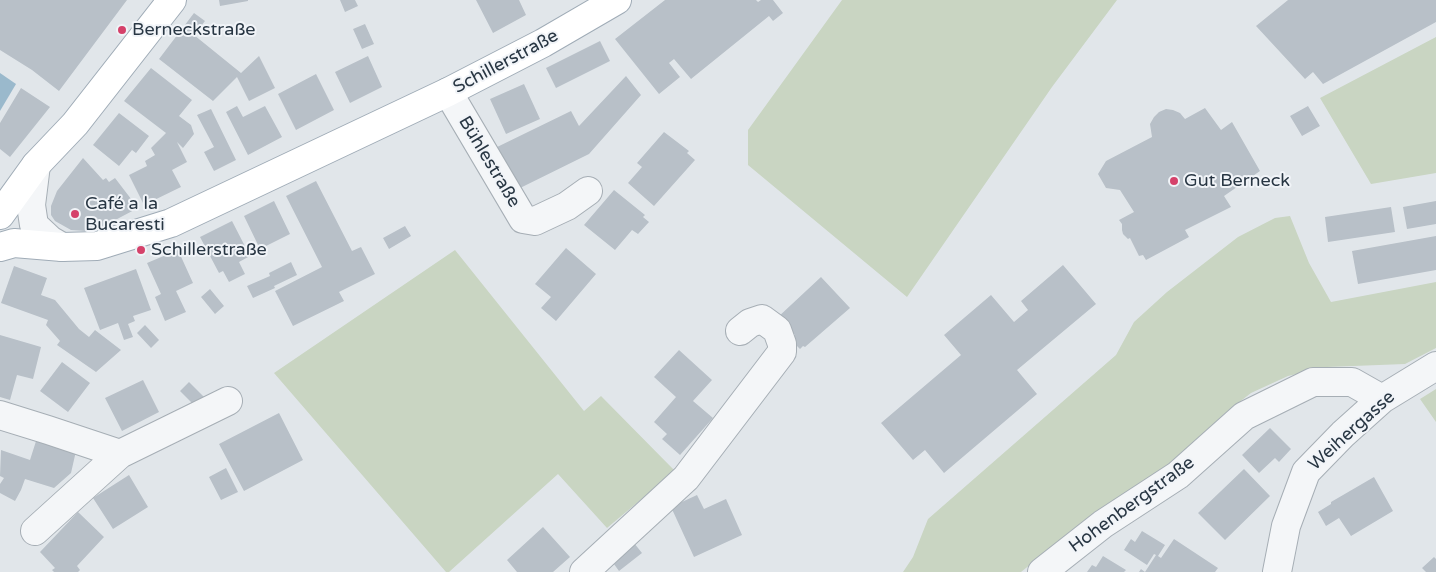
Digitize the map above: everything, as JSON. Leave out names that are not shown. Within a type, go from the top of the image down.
[{"type":"main road","points":[[0,215],[36,165],[75,124],[172,0]]},
{"type":"main road","name":"Schillerstraße","points":[[0,247],[14,243],[62,247],[97,246],[171,223],[448,92],[544,43],[617,0]]},
{"type":"street","name":"Bühlestraße","points":[[448,92],[523,219],[534,222],[567,206],[588,191]]},
{"type":"street","points":[[36,165],[31,205],[34,225],[50,240],[62,247]]},
{"type":"street","points":[[584,572],[686,478],[782,352],[777,330],[762,319],[750,323],[740,331]]},
{"type":"street","name":"Weihergasse","points":[[1277,572],[1286,526],[1306,472],[1343,434],[1382,399],[1436,366]]},
{"type":"street","name":"Hohenbergstraße","points":[[1042,572],[1103,524],[1178,475],[1244,416],[1313,382],[1352,382],[1382,399]]},
{"type":"street","points":[[36,531],[120,454],[228,401]]},
{"type":"street","points":[[0,415],[120,454]]},
{"type":"green space","points":[[842,0],[1117,0],[1052,87],[907,297],[748,165],[748,130]]},
{"type":"green space","points":[[1436,37],[1436,173],[1371,184],[1320,98]]},
{"type":"green space","points":[[1290,216],[1309,263],[1331,302],[1436,282],[1436,348],[1405,364],[1327,367],[1288,376],[1251,393],[1224,414],[1200,441],[1157,474],[1056,544],[1021,572],[903,572],[913,557],[928,519],[1116,355],[1134,322],[1167,292],[1238,237],[1275,218]]},
{"type":"green space","points":[[455,250],[584,411],[601,396],[675,471],[607,528],[558,474],[449,572],[446,572],[274,373]]},
{"type":"green space","points":[[1436,389],[1436,422],[1420,399]]},
{"type":"water","points":[[0,73],[16,84],[0,111]]},
{"type":"building","points":[[0,0],[127,0],[59,91],[32,70],[0,50]]},
{"type":"building","points":[[219,0],[248,0],[248,1],[220,6]]},
{"type":"building","points":[[340,0],[355,0],[358,6],[345,12]]},
{"type":"building","points":[[476,0],[519,0],[526,15],[493,33]]},
{"type":"building","points":[[665,0],[756,0],[758,2],[761,0],[773,0],[783,13],[773,21],[769,16],[691,79],[674,59],[669,63],[680,77],[659,94],[615,39]]},
{"type":"building","points":[[1288,0],[1436,0],[1436,22],[1323,84],[1313,72],[1305,79],[1256,26]]},
{"type":"building","points":[[194,13],[205,21],[194,35],[241,73],[259,56],[275,88],[249,101],[237,77],[213,101],[159,59]]},
{"type":"building","points":[[365,24],[374,44],[362,49],[353,29]]},
{"type":"building","points":[[600,41],[610,61],[556,88],[546,68]]},
{"type":"building","points":[[368,56],[382,87],[350,103],[335,72]]},
{"type":"building","points":[[151,68],[192,100],[179,116],[191,125],[194,134],[183,148],[177,142],[187,162],[172,170],[181,187],[144,205],[129,175],[147,166],[145,161],[155,155],[151,148],[166,133],[124,101]]},
{"type":"building","points":[[316,74],[334,110],[296,130],[278,94]]},
{"type":"building","points":[[626,76],[641,95],[589,154],[514,191],[493,149],[571,111],[579,126]]},
{"type":"building","points":[[524,84],[540,119],[506,134],[490,99]]},
{"type":"building","points":[[21,88],[50,107],[10,157],[0,149],[0,123]]},
{"type":"building","points":[[237,106],[243,117],[265,106],[282,137],[248,155],[226,112]]},
{"type":"building","points":[[1308,106],[1320,126],[1302,136],[1290,116]]},
{"type":"building","name":"Gut Berneck","points":[[1205,108],[1221,130],[1232,122],[1260,171],[1224,196],[1231,207],[1185,230],[1189,237],[1146,260],[1143,255],[1139,256],[1130,238],[1128,239],[1123,234],[1122,224],[1119,220],[1134,212],[1120,190],[1106,188],[1098,174],[1106,161],[1152,137],[1150,124],[1159,112],[1166,109],[1173,110],[1180,113],[1185,119]]},
{"type":"building","points":[[211,109],[236,160],[214,171],[204,152],[214,147],[197,115]]},
{"type":"building","points":[[119,113],[149,136],[136,153],[132,150],[119,166],[93,145]]},
{"type":"building","points":[[664,132],[689,151],[687,153],[695,160],[654,206],[628,183],[642,167],[637,163]]},
{"type":"building","points":[[83,158],[103,180],[106,178],[109,182],[115,178],[138,208],[102,227],[86,231],[71,230],[55,221],[51,215],[51,206],[57,191]]},
{"type":"building","points":[[316,181],[352,251],[361,247],[375,274],[339,292],[344,301],[293,326],[275,291],[322,267],[286,196]]},
{"type":"building","points":[[614,190],[645,215],[643,217],[649,222],[638,234],[632,230],[615,250],[584,225]]},
{"type":"building","points":[[274,201],[290,234],[260,249],[244,216]]},
{"type":"building","points":[[1436,201],[1436,224],[1407,229],[1403,207]]},
{"type":"building","points":[[1391,207],[1395,232],[1328,242],[1325,217]]},
{"type":"building","points":[[232,221],[250,256],[239,262],[245,274],[229,282],[223,271],[219,273],[200,237]]},
{"type":"building","points":[[405,226],[411,236],[389,249],[383,238]]},
{"type":"building","points":[[1436,236],[1436,270],[1358,284],[1352,251]]},
{"type":"building","points":[[566,248],[596,274],[556,321],[541,308],[551,297],[535,284]]},
{"type":"building","points":[[178,250],[193,283],[176,291],[186,312],[165,321],[155,297],[161,294],[147,263]]},
{"type":"building","points":[[291,262],[297,275],[253,298],[247,286],[270,276],[269,273]]},
{"type":"building","points":[[1063,265],[1096,304],[1017,370],[1037,394],[944,473],[925,450],[913,460],[881,423],[961,355],[944,335],[991,295],[1014,322],[1028,310],[1021,301]]},
{"type":"building","points":[[14,266],[47,278],[41,295],[55,300],[79,329],[89,337],[95,330],[121,350],[96,372],[57,345],[60,341],[46,325],[48,320],[1,303]]},
{"type":"building","points":[[136,269],[151,310],[133,316],[135,321],[128,324],[133,337],[124,340],[118,323],[100,330],[84,288]]},
{"type":"building","points":[[821,277],[850,308],[805,347],[803,346],[800,349],[792,341],[795,335],[792,331],[790,333],[777,318]]},
{"type":"building","points":[[210,289],[224,306],[215,314],[201,297]]},
{"type":"building","points":[[145,325],[159,340],[151,348],[137,333]]},
{"type":"building","points":[[0,335],[41,347],[33,379],[17,375],[10,400],[0,397]]},
{"type":"building","points":[[679,350],[712,380],[693,401],[713,418],[680,455],[662,439],[667,434],[654,422],[676,397],[654,377]]},
{"type":"building","points":[[62,362],[90,383],[68,412],[40,391]]},
{"type":"building","points":[[143,380],[159,412],[122,431],[105,398]]},
{"type":"building","points":[[189,382],[206,399],[197,408],[180,391]]},
{"type":"building","points":[[279,413],[303,460],[244,491],[219,444]]},
{"type":"building","points":[[1270,428],[1291,449],[1279,462],[1275,458],[1259,473],[1242,455]]},
{"type":"building","points":[[37,438],[76,451],[71,473],[54,488],[25,479],[15,501],[0,493],[0,484],[4,478],[0,476],[1,450],[30,460]]},
{"type":"building","points":[[226,468],[238,492],[221,500],[209,477]]},
{"type":"building","points":[[1244,469],[1270,496],[1225,540],[1198,513]]},
{"type":"building","points":[[129,475],[148,507],[113,529],[93,498]]},
{"type":"building","points":[[1374,477],[1393,511],[1351,536],[1339,518],[1326,526],[1318,512],[1331,504],[1331,502]]},
{"type":"building","points":[[697,495],[704,509],[726,499],[742,535],[694,557],[671,507]]},
{"type":"building","points":[[78,512],[104,537],[77,566],[80,570],[78,572],[54,572],[52,570],[55,568],[40,552]]},
{"type":"building","points":[[543,527],[570,557],[553,572],[517,572],[507,560]]},
{"type":"building","points":[[1142,531],[1165,545],[1158,556],[1161,558],[1174,539],[1218,568],[1215,572],[1145,572],[1156,555],[1154,554],[1147,565],[1124,550],[1131,539],[1135,542]]},
{"type":"building","points":[[634,543],[642,553],[619,571],[611,560]]},
{"type":"building","points":[[1103,556],[1126,570],[1124,572],[1087,572],[1092,565],[1096,567]]},
{"type":"building","points":[[1434,557],[1436,559],[1436,572],[1426,572],[1422,568]]},
{"type":"place","name":"Berneckstraße","points":[[122,30]]},
{"type":"place","name":"Gut Berneck","points":[[1174,181]]},
{"type":"place","name":"Café a la Bucaresti","points":[[75,214]]},
{"type":"place","name":"Schillerstraße","points":[[141,250]]}]
